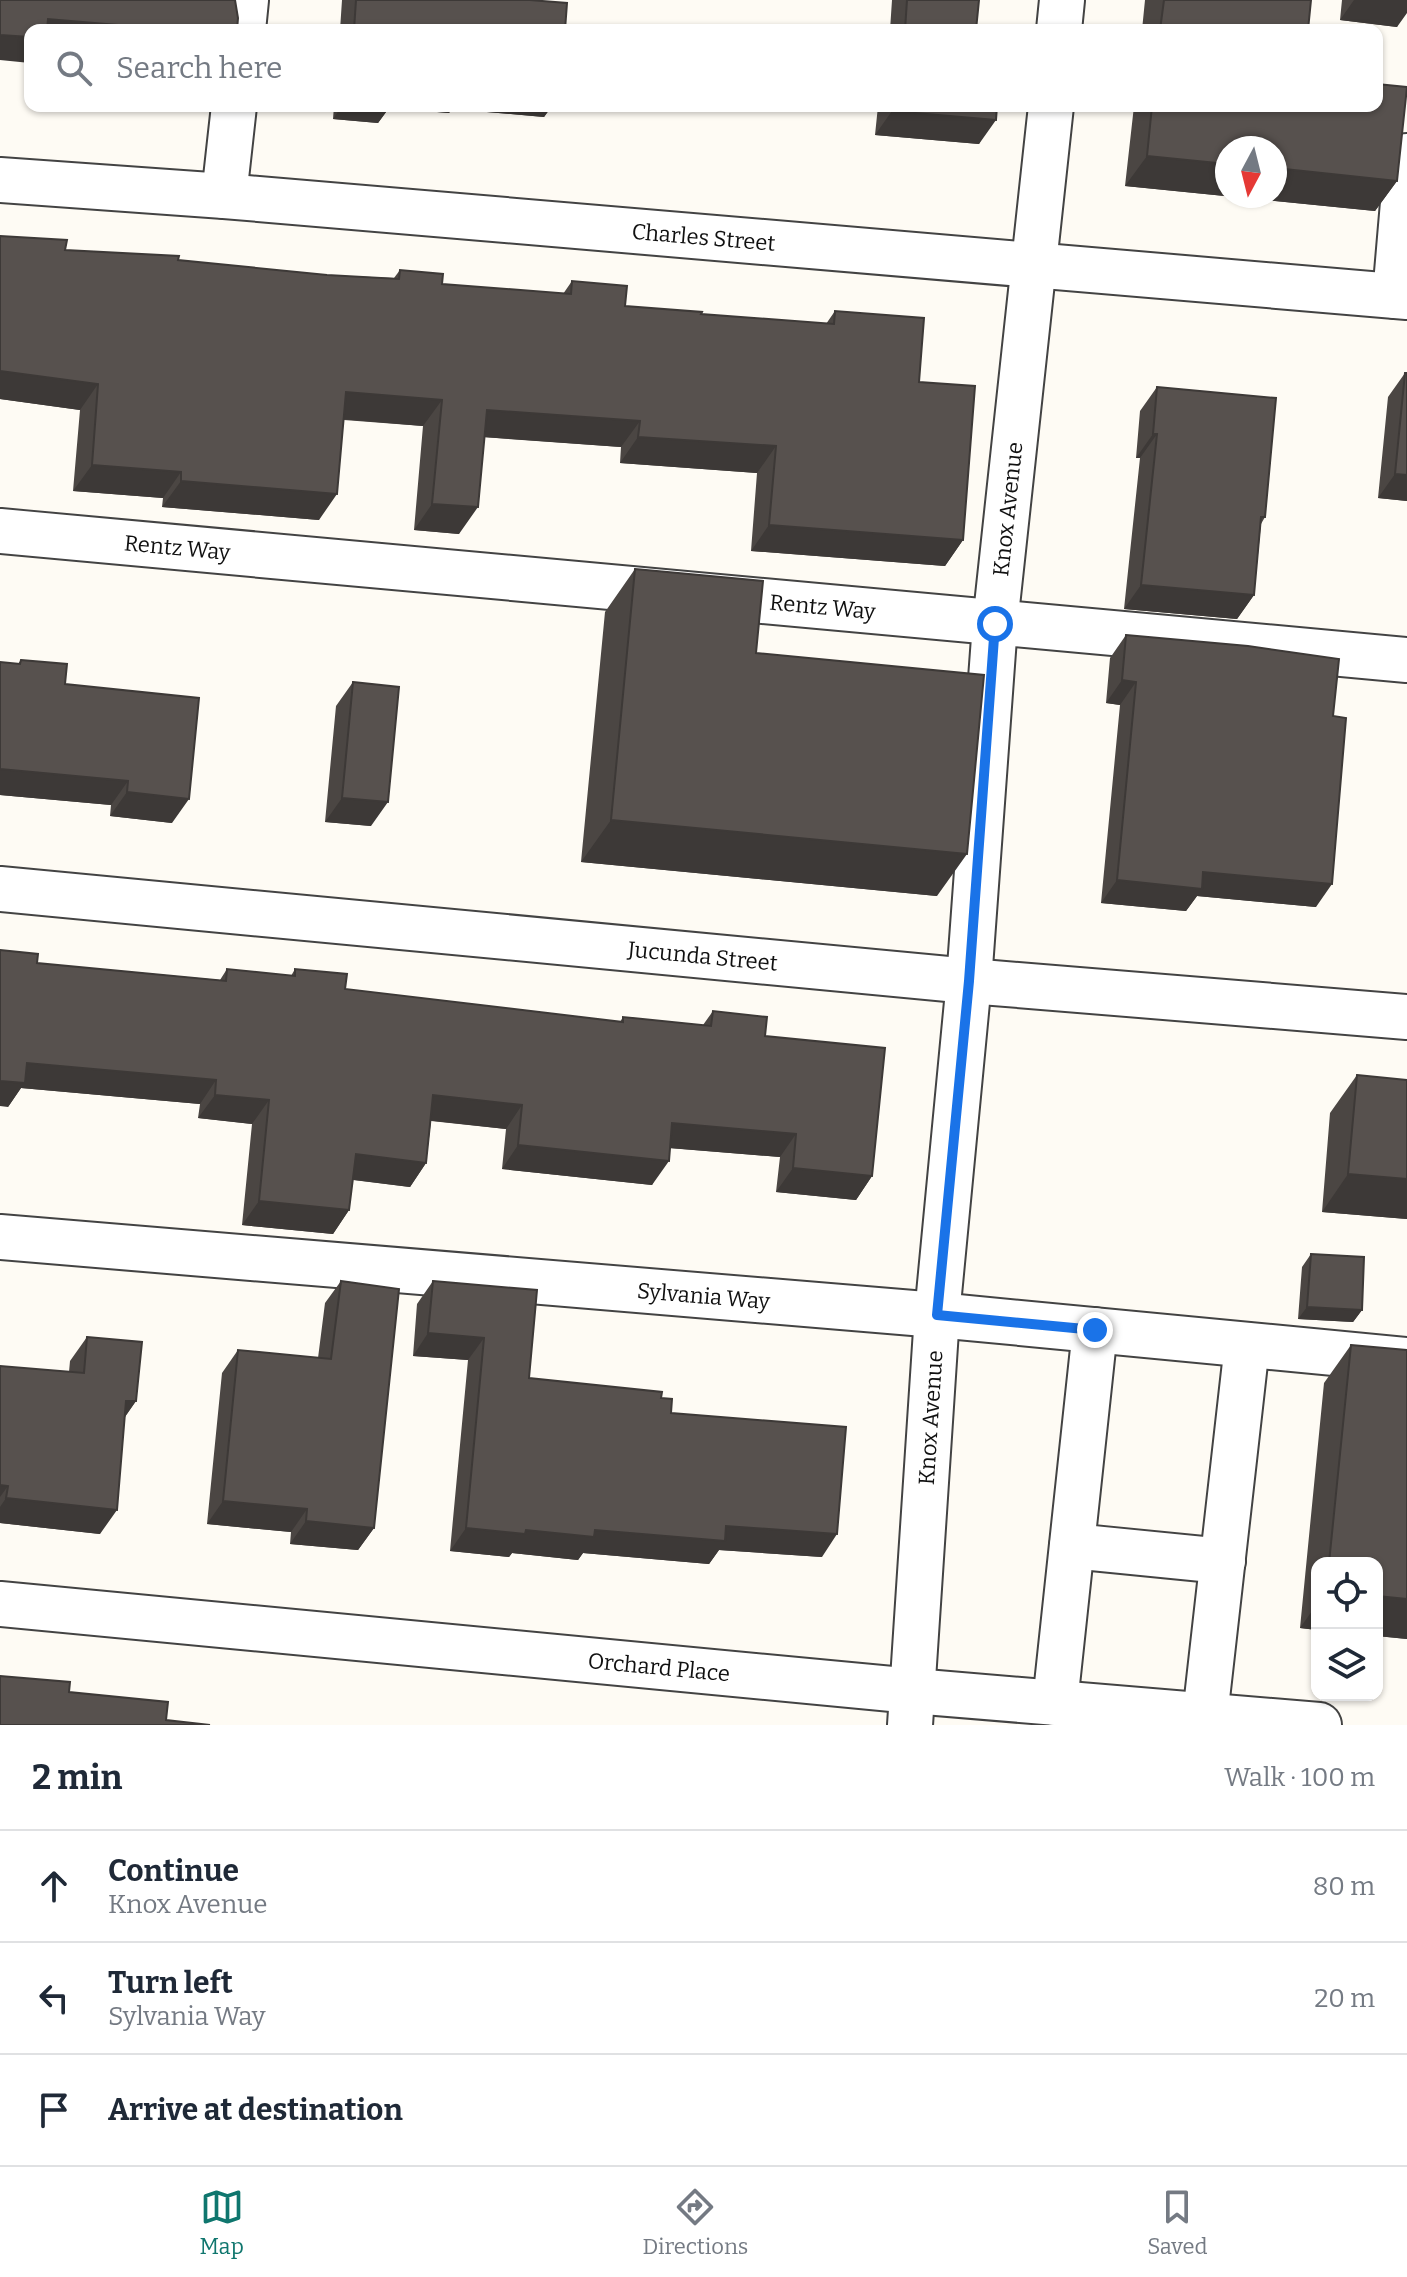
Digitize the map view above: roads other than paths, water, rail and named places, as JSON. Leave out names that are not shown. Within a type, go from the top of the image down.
[{"type":"street","points":[[244,24],[246,0]]},
{"type":"street","points":[[1060,24],[1062,0]]},
{"type":"street","points":[[224,196],[233,112]]},
{"type":"street","name":"Knox Avenue","points":[[912,1708],[937,1315],[969,981],[995,624],[1050,112]]},
{"type":"street","points":[[1401,297],[1407,156]]},
{"type":"street","name":"Charles Street","points":[[0,180],[224,196],[1401,297]]},
{"type":"street","name":"Rentz Way","points":[[0,531],[1407,660]]},
{"type":"street","name":"Jucunda Street","points":[[0,889],[969,981],[1407,1017]]},
{"type":"street","name":"Sylvania Way","points":[[0,1237],[937,1315],[1407,1360]]},
{"type":"street","points":[[1055,1703],[1095,1330]]},
{"type":"street","points":[[1205,1716],[1247,1345]]},
{"type":"street","points":[[1072,1546],[1223,1561]]},
{"type":"street","name":"Orchard Place","points":[[0,1604],[912,1708],[1055,1703],[1319,1725]]}]
